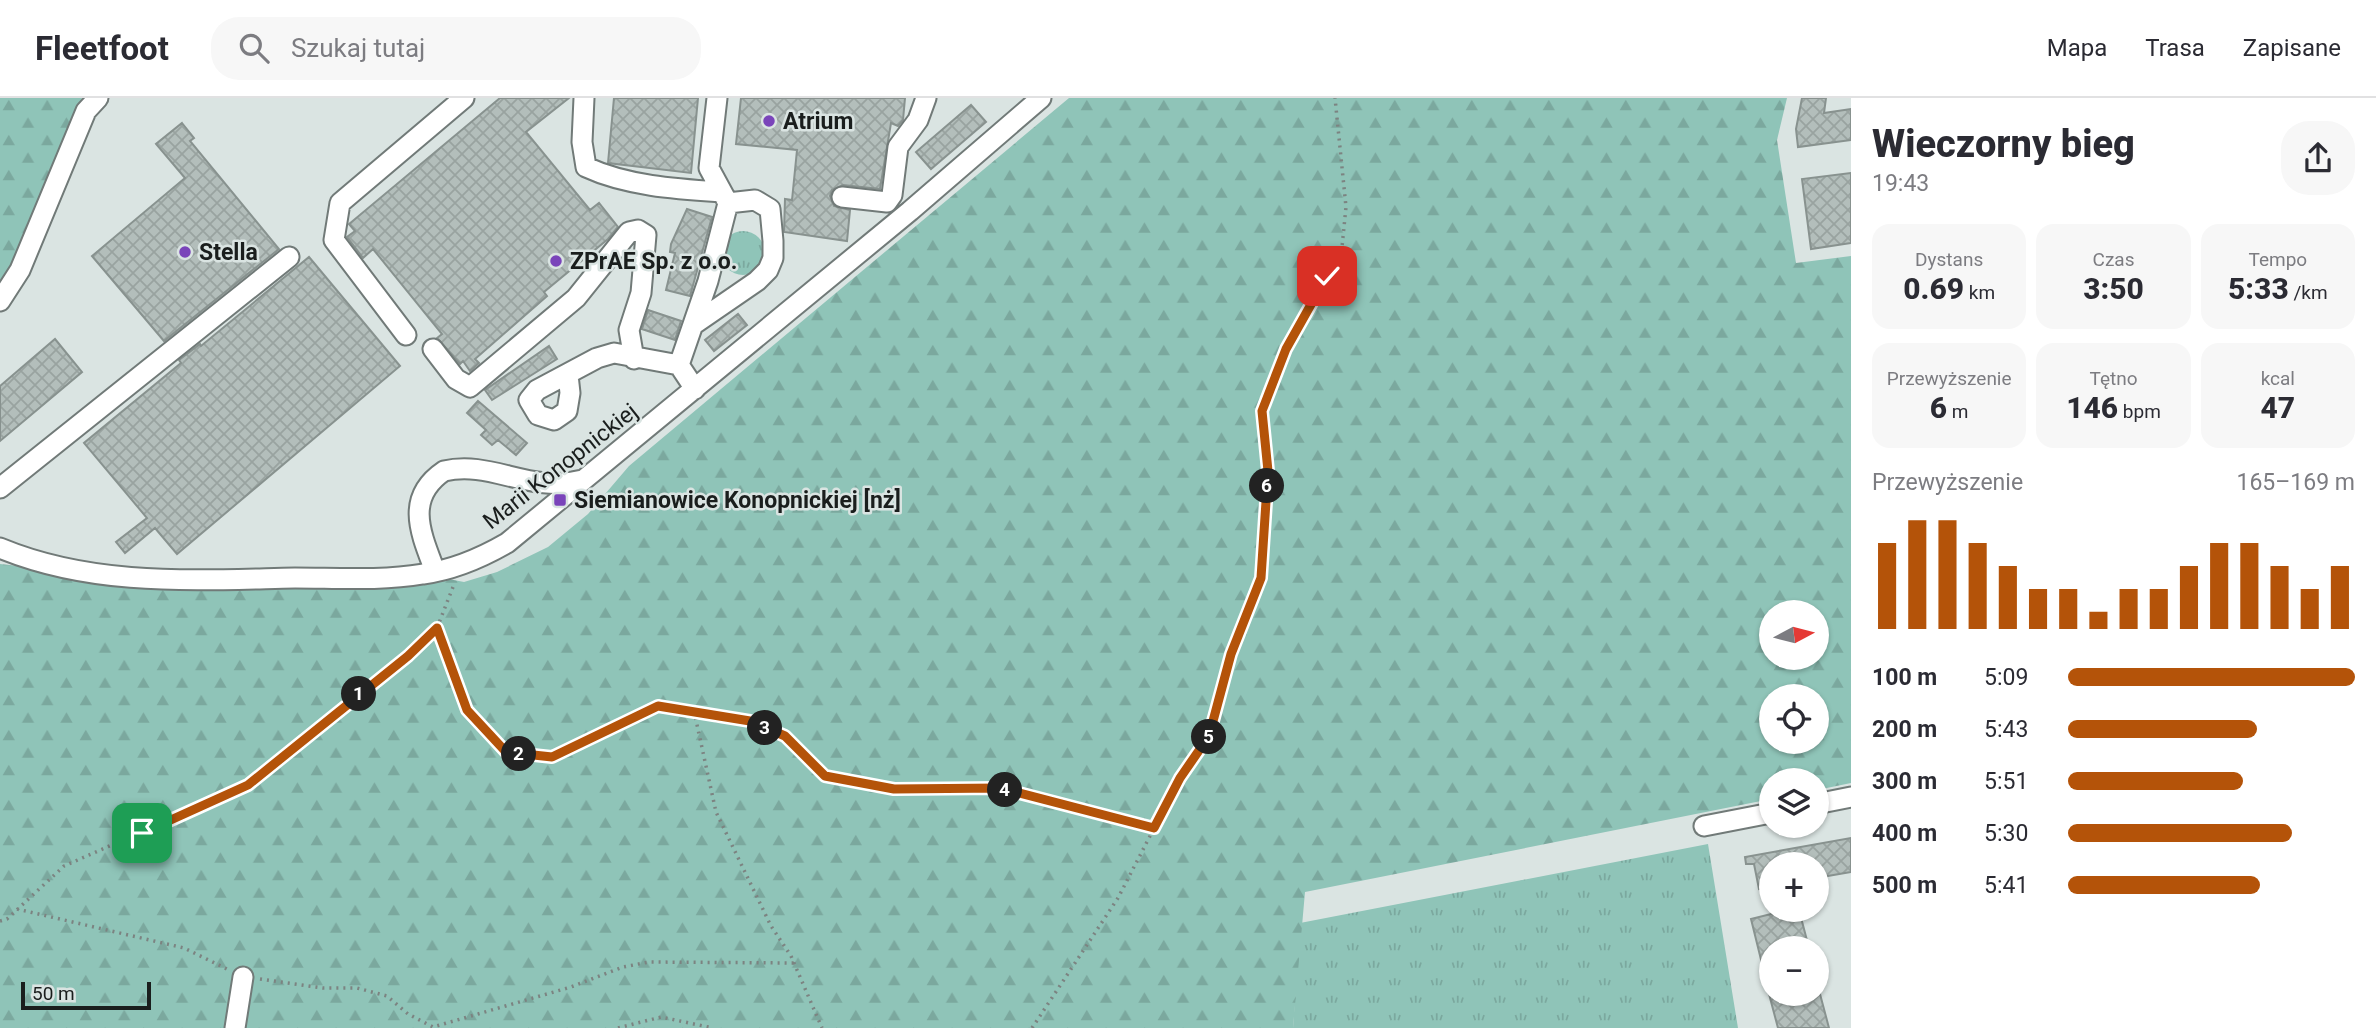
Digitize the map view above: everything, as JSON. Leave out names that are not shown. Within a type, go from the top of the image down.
[{"type":"street","points":[[0,301],[20,270],[86,111],[98,98]]},
{"type":"street","points":[[406,335],[334,240],[340,203],[464,98]]},
{"type":"street","points":[[584,98],[582,142],[586,167],[604,175],[755,200],[770,209],[773,258],[768,270],[757,281],[693,325]]},
{"type":"street","points":[[680,365],[708,281],[725,197],[709,169],[717,98]]},
{"type":"street","points":[[842,197],[887,202],[892,195],[898,147],[918,120],[926,98]]},
{"type":"street","name":"Marii Konopnickiej","points":[[0,548],[29,560],[90,574],[153,581],[388,577],[435,572],[461,565],[508,542],[695,389],[1041,98]]},
{"type":"street","points":[[433,349],[456,379],[470,387],[576,298],[629,232],[638,230],[646,235],[646,259],[641,293],[629,330],[634,359]]},
{"type":"street","points":[[0,488],[289,257]]},
{"type":"street","points":[[568,375],[597,358],[614,353],[634,359],[680,365]]},
{"type":"street","points":[[680,365],[695,389]]},
{"type":"street","points":[[435,572],[422,536],[420,503],[423,491],[444,471],[472,469],[544,485],[562,485],[585,479]]},
{"type":"street","points":[[1829,801],[1851,797]]},
{"type":"street","points":[[1704,826],[1759,815]]},
{"type":"street","points":[[236,1028],[243,977]]},
{"type":"path","points":[[1032,1028],[1118,898],[1180,778],[1209,736],[1231,654],[1261,578],[1268,471],[1262,411],[1286,349],[1342,247],[1346,207],[1335,98]]},
{"type":"path","points":[[0,921],[64,866],[248,785],[408,656],[437,628],[461,565]]},
{"type":"path","points":[[437,628],[467,710],[506,752],[552,757],[658,706],[750,721],[785,736],[825,776],[894,789],[1000,788],[1154,828]]},
{"type":"path","points":[[694,711],[716,813],[771,926],[794,963],[822,1028]]},
{"type":"path","points":[[17,909],[184,948],[243,977],[323,988],[357,988],[387,996],[408,1014],[433,1027],[571,987],[623,967],[649,962],[794,963]]},
{"type":"path","points":[[618,1028],[661,1017],[713,1028]]},
{"type":"green space","points":[[0,98],[82,98],[20,270],[0,301]]},
{"type":"green space","points":[[1069,98],[1787,98],[1777,140],[1796,263],[1851,256],[1851,783],[1829,788],[1829,768],[1759,768],[1759,801],[1305,892],[1293,1028],[0,1028],[0,564],[130,578],[423,574],[464,582],[497,572],[548,547],[588,514],[629,466]]},
{"type":"green space","points":[[743,231],[758,238],[765,253],[758,268],[743,275],[728,268],[721,253],[728,238]]},
{"type":"green space","points":[[1708,844],[1738,1028],[1293,1028],[1300,923]]},
{"type":"building","points":[[500,98],[569,98],[526,132],[590,210],[599,203],[618,227],[608,239],[544,292],[547,296],[475,359],[479,363],[470,371],[463,361],[460,364],[437,338],[442,334],[373,249],[363,258],[347,237],[355,231],[349,224]]},
{"type":"building","points":[[614,98],[698,98],[691,173],[608,163]]},
{"type":"building","points":[[741,98],[905,98],[903,120],[898,126],[891,123],[880,189],[843,185],[832,190],[830,196],[834,206],[850,210],[847,241],[784,232],[785,199],[792,200],[797,150],[736,144]]},
{"type":"building","points":[[1802,98],[1826,98],[1824,113],[1851,109],[1851,140],[1798,147],[1796,129]]},
{"type":"building","points":[[971,105],[986,122],[931,169],[916,152]]},
{"type":"building","name":"Stella","points":[[182,123],[194,138],[190,141],[279,249],[164,341],[92,256],[185,178],[156,144]]},
{"type":"building","points":[[1851,173],[1851,243],[1811,249],[1802,179]]},
{"type":"building","points":[[687,209],[712,217],[690,296],[666,290],[675,253],[670,252],[671,244]]},
{"type":"building","points":[[309,257],[400,366],[177,554],[155,528],[125,553],[116,542],[147,518],[84,443],[181,363],[179,360],[200,344],[201,346]]},
{"type":"building","points":[[648,310],[681,321],[675,340],[642,329]]},
{"type":"building","points":[[738,314],[747,325],[714,351],[705,340]]},
{"type":"building","points":[[55,339],[82,372],[0,441],[0,386]]},
{"type":"building","points":[[549,346],[557,359],[492,400],[485,390]]},
{"type":"building","points":[[478,401],[527,443],[516,455],[498,440],[492,445],[481,435],[486,430],[467,413]]},
{"type":"building","points":[[1851,838],[1851,872],[1829,876],[1829,852],[1773,852]]},
{"type":"building","points":[[1759,854],[1759,889],[1754,864],[1746,864],[1745,857]]},
{"type":"building","points":[[1759,917],[1759,922],[1802,922],[1806,936],[1759,936],[1759,952],[1751,919]]},
{"type":"building","points":[[1772,1006],[1823,1006],[1829,1028],[1778,1028]]},
{"type":"place","name":"Atrium","points":[[769,121]]},
{"type":"place","name":"Stella","points":[[185,252]]},
{"type":"place","name":"ZPrAE Sp. z o.o.","points":[[556,261]]},
{"type":"place","name":"Siemianowice Konopnickiej [nż]","points":[[560,500]]},
{"type":"route","points":[[142,833],[248,785],[408,656],[437,628],[467,710],[506,752],[552,757],[658,706],[750,721],[785,736],[825,776],[894,789],[1000,788],[1154,828],[1180,778],[1209,736],[1231,654],[1261,578],[1268,471],[1262,411],[1286,349],[1327,276]]}]
